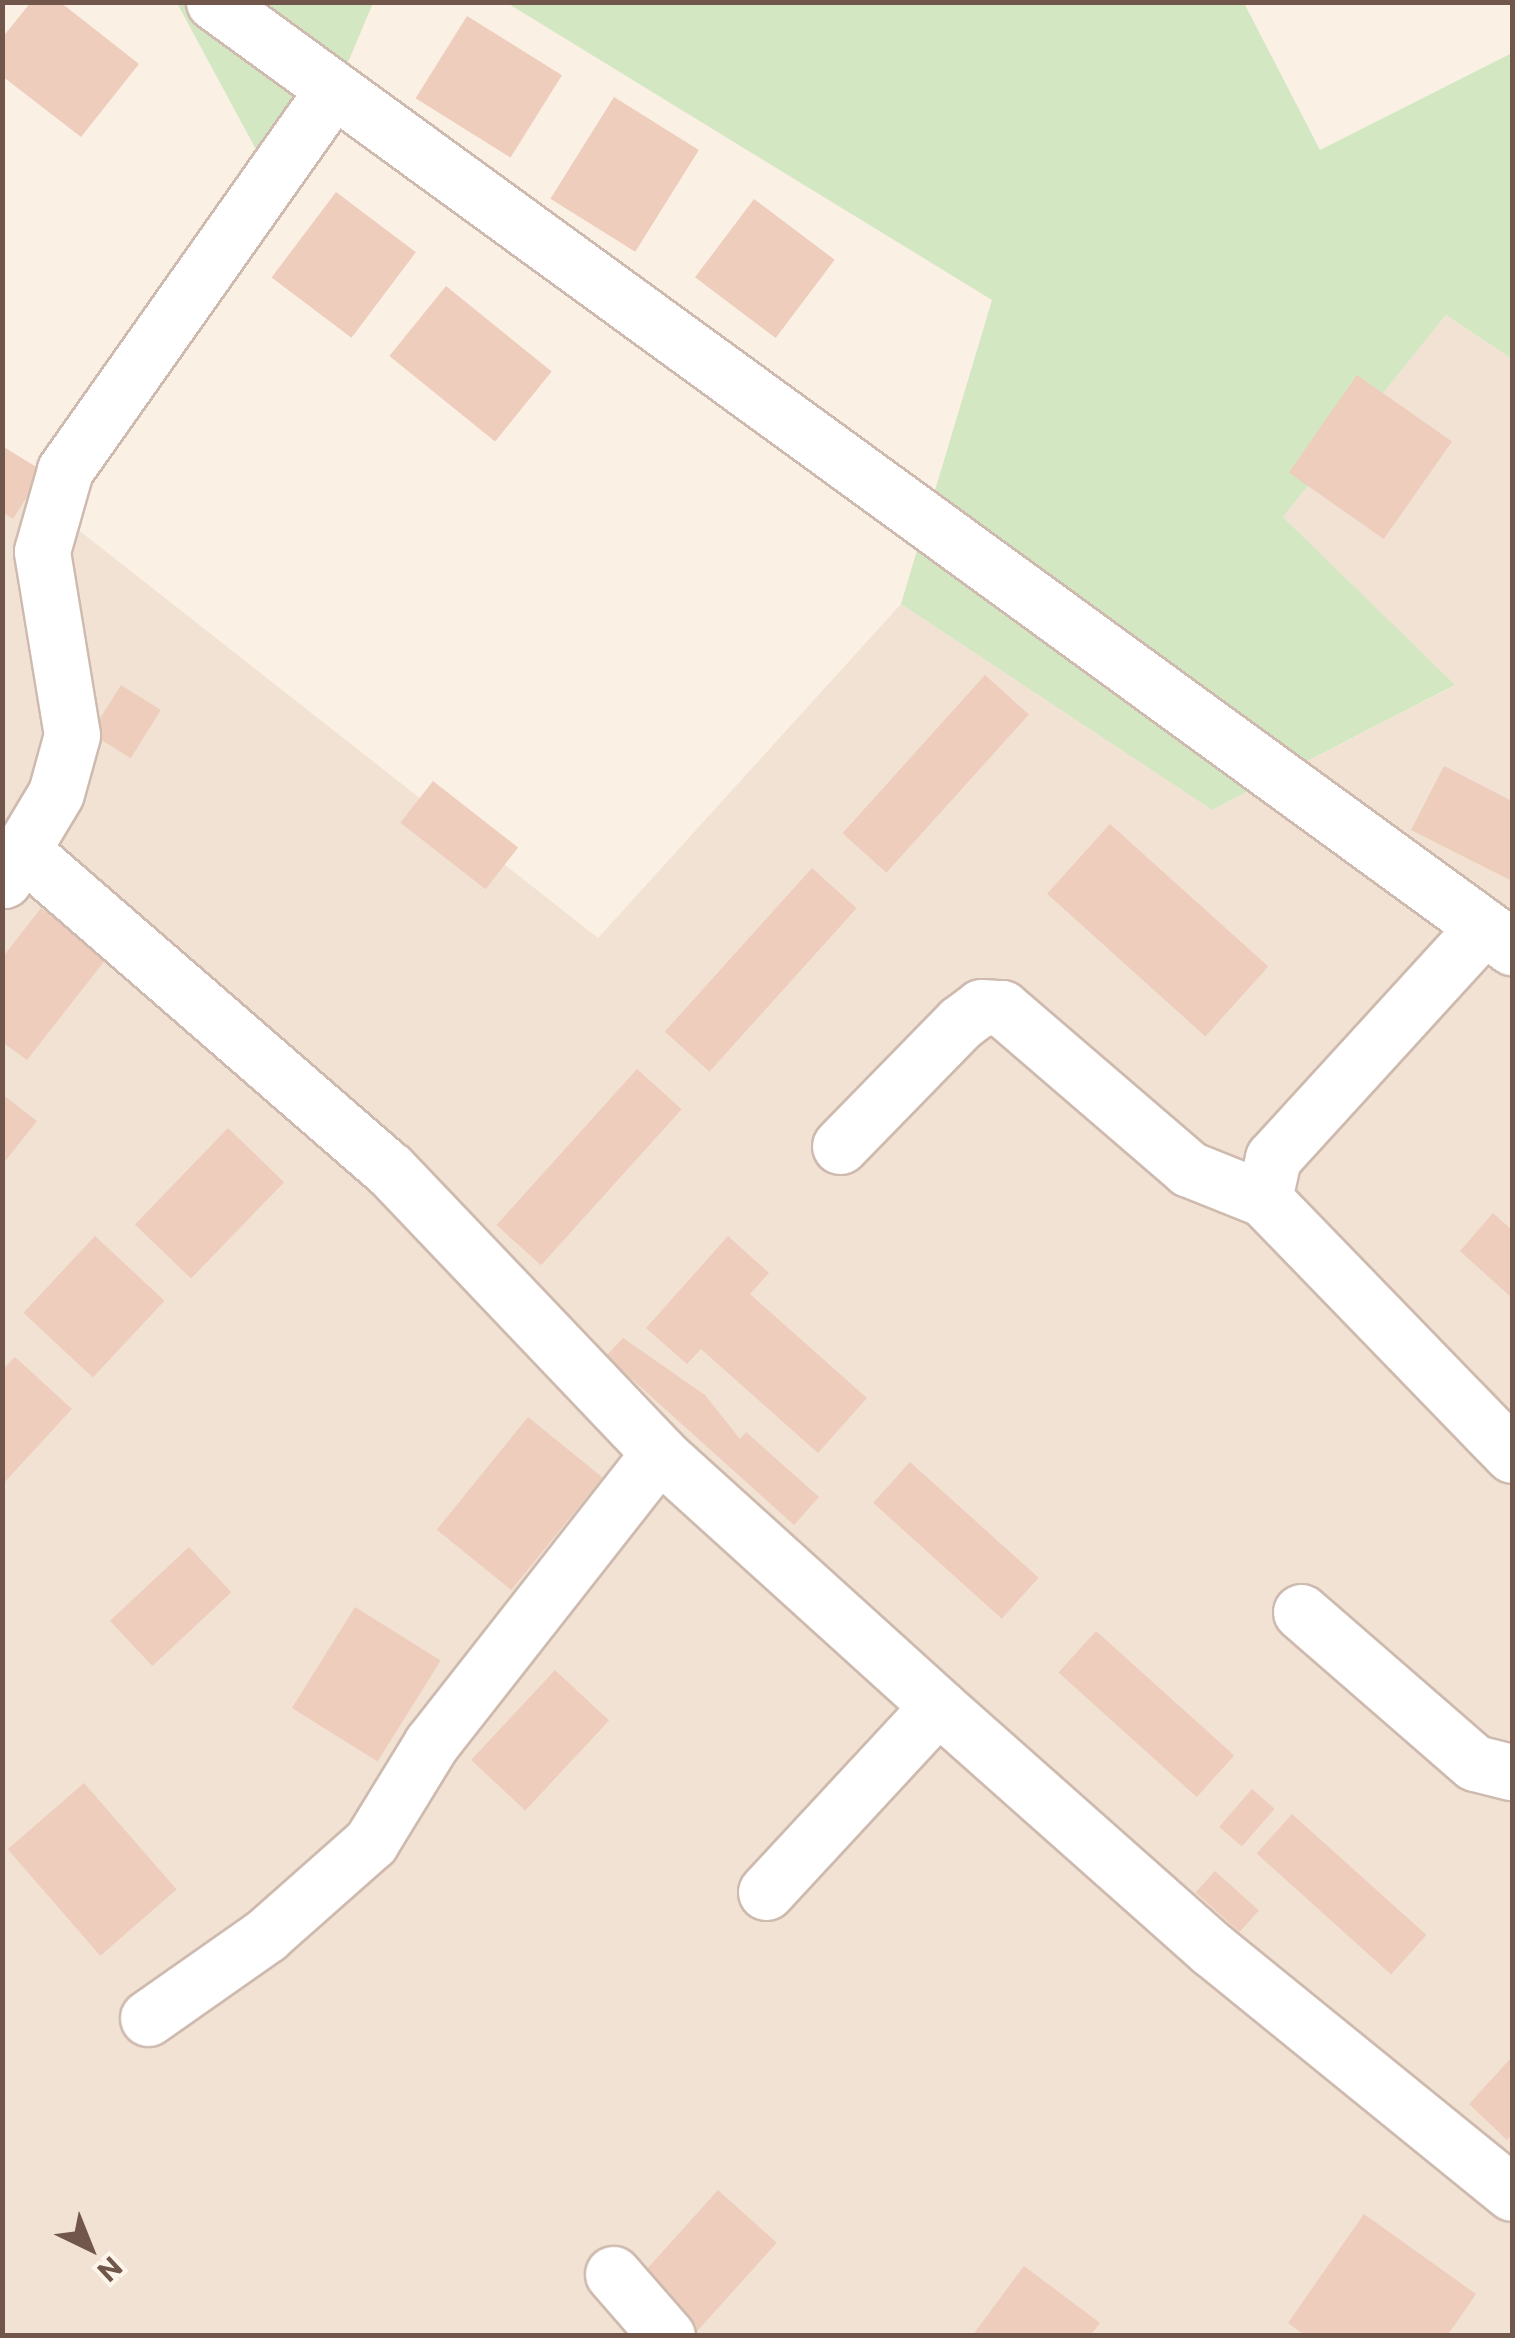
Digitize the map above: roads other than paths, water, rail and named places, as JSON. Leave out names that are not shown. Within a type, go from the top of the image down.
[{"type":"street","points":[[214,2],[330,94],[1498,937],[1284,1144],[1264,1199]]},
{"type":"street","points":[[330,94],[65,470],[42,551],[72,736],[14,868],[389,1169],[658,1454],[1213,1950],[1512,2193]]},
{"type":"street","points":[[840,1146],[960,1024],[981,1008],[1002,1008],[1189,1169],[1264,1199],[1512,1455]]},
{"type":"street","points":[[148,2018],[266,1935],[371,1842],[431,1744],[658,1454]]},
{"type":"street","points":[[1300,1612],[1474,1764],[1512,1772]]},
{"type":"street","points":[[766,1892],[938,1706]]},
{"type":"street","points":[[613,2274],[668,2336]]}]
